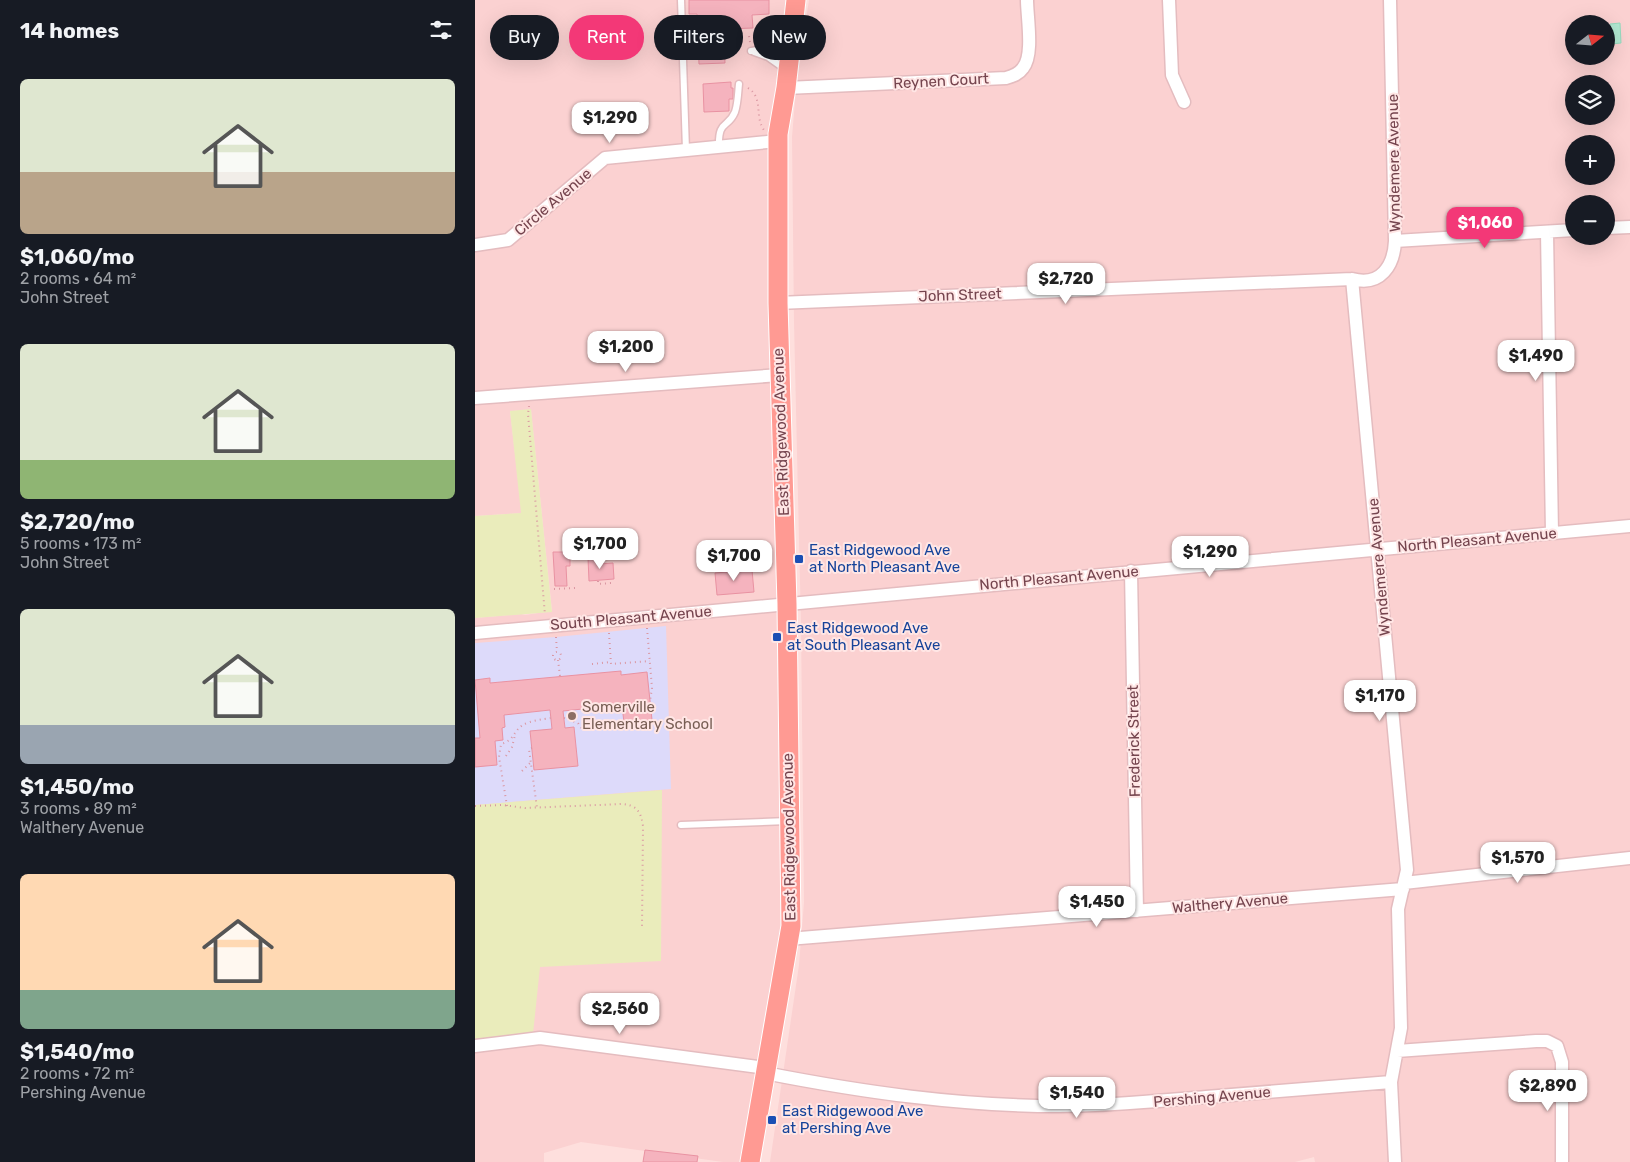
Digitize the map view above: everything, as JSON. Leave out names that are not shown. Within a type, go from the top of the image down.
[{"type":"main road","name":"East Ridgewood Avenue","points":[[791,15],[796,0]]},
{"type":"main road","name":"East Ridgewood Avenue","points":[[750,1162],[791,926],[787,604],[773,136],[778,134],[787,79],[787,60]]},
{"type":"street","name":"Reynen Court","points":[[787,79],[1006,78],[1015,75],[1022,69],[1029,55],[1027,0]]},
{"type":"street","points":[[1169,0],[1171,75],[1184,102]]},
{"type":"street","name":"Wyndemere Avenue","points":[[1390,0],[1394,255],[1390,265],[1384,272],[1374,278],[1366,280],[1352,279],[1407,870],[1398,909],[1401,1028],[1391,1082],[1395,1162]]},
{"type":"street","name":"Circle Avenue","points":[[475,245],[508,240],[605,158],[719,147],[773,136]]},
{"type":"street","points":[[1615,228],[1630,227]]},
{"type":"street","points":[[1395,241],[1565,231]]},
{"type":"street","points":[[1547,232],[1552,533]]},
{"type":"street","name":"John Street","points":[[778,303],[1352,279]]},
{"type":"street","points":[[475,398],[779,375]]},
{"type":"street","name":"North Pleasant Avenue","points":[[787,604],[1630,526]]},
{"type":"street","name":"Frederick Street","points":[[1131,571],[1137,911]]},
{"type":"street","name":"South Pleasant Avenue","points":[[475,633],[787,604]]},
{"type":"street","name":"Walthery Avenue","points":[[788,939],[1137,911],[1403,886],[1630,858]]},
{"type":"street","name":"Pershing Avenue","points":[[475,1046],[540,1038],[765,1071],[840,1088],[902,1097],[972,1103],[1057,1106],[1122,1104],[1391,1082]]},
{"type":"street","points":[[1397,1051],[1547,1041],[1557,1046],[1562,1062],[1562,1162]]},
{"type":"lane","points":[[681,0],[686,150]]},
{"type":"lane","points":[[751,51],[767,57],[787,79]]},
{"type":"lane","points":[[719,147],[719,132],[722,126],[735,114],[739,84]]},
{"type":"lane","points":[[681,825],[789,821]]},
{"type":"path","points":[[751,51],[749,36],[753,36]]},
{"type":"path","points":[[739,84],[755,93],[758,103],[759,123],[773,136]]},
{"type":"path","points":[[529,406],[529,433],[545,615]]},
{"type":"path","points":[[598,580],[598,584],[611,583]]},
{"type":"path","points":[[554,589],[575,588]]},
{"type":"path","points":[[647,628],[652,688],[650,701]]},
{"type":"path","points":[[609,632],[611,662]]},
{"type":"path","points":[[556,638],[557,652],[561,655],[558,660],[560,676]]},
{"type":"path","points":[[557,652],[553,655],[558,660]]},
{"type":"path","points":[[592,664],[650,661]]},
{"type":"path","points":[[507,806],[501,775],[501,744],[510,741],[524,724],[532,723],[541,718],[551,718]]},
{"type":"path","points":[[564,718],[578,723],[581,728]]},
{"type":"path","points":[[506,756],[512,747],[515,735]]},
{"type":"path","points":[[532,748],[529,749],[537,808]]},
{"type":"path","points":[[522,771],[531,762]]},
{"type":"path","points":[[475,806],[537,808],[631,805],[639,811],[643,826],[642,929]]},
{"type":"shaded area","points":[[475,0],[796,0],[794,15],[753,15],[753,60],[789,60],[786,88],[791,926],[750,1162],[723,1162],[581,1142],[544,1153],[544,1162],[475,1162],[475,618],[525,615],[552,611],[531,410],[510,411],[522,513],[475,516]]},
{"type":"shaded area","points":[[809,0],[1630,0],[1630,1162],[1315,1162],[1314,1157],[1295,1162],[770,1162],[799,965],[804,902],[792,137],[800,60],[826,60],[826,15],[807,15]]},
{"type":"shaded area","points":[[1620,23],[1621,43],[1615,44],[1615,24]]},
{"type":"shaded area","points":[[531,409],[552,612],[475,618],[475,516],[521,513],[510,411]]},
{"type":"shaded area","name":"Somerville Elementary School","points":[[666,626],[671,789],[475,805],[475,643]]},
{"type":"shaded area","points":[[662,790],[661,961],[540,967],[533,1034],[475,1040],[475,805]]},
{"type":"building","points":[[689,0],[769,0],[769,14],[752,15],[753,28],[743,28],[743,15],[689,14]]},
{"type":"building","points":[[699,60],[725,60],[725,63],[699,64]]},
{"type":"building","points":[[731,82],[733,99],[729,99],[729,111],[704,112],[703,84]]},
{"type":"building","points":[[581,532],[582,548],[569,549],[568,533]]},
{"type":"building","points":[[553,552],[570,552],[570,566],[566,566],[567,586],[555,586]]},
{"type":"building","points":[[599,557],[600,564],[613,563],[614,579],[589,581],[588,558]]},
{"type":"building","points":[[752,570],[754,592],[717,595],[715,573]]},
{"type":"building","points":[[621,671],[621,675],[647,672],[652,720],[624,723],[622,705],[563,711],[565,728],[574,727],[578,766],[534,770],[530,731],[552,729],[550,710],[504,715],[503,740],[495,741],[497,765],[475,767],[475,738],[480,738],[475,680],[490,678],[490,683]]},
{"type":"building","points":[[645,1150],[698,1156],[697,1162],[643,1162]]},
{"type":"place","name":"East Ridgewood Ave at North Pleasant Ave","points":[[799,559]]},
{"type":"place","name":"East Ridgewood Ave at South Pleasant Ave","points":[[777,637]]},
{"type":"place","name":"Somerville Elementary School","points":[[572,716]]},
{"type":"place","name":"East Ridgewood Ave at Pershing Ave","points":[[772,1120]]}]
